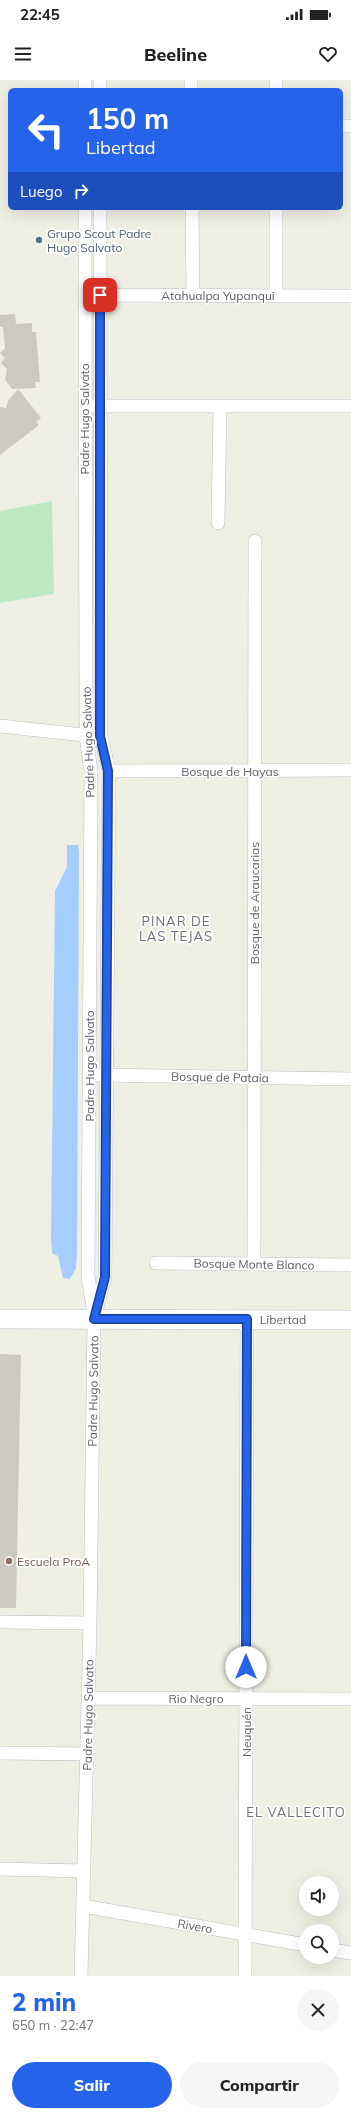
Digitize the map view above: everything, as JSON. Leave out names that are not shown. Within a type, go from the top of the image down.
[{"type":"main road","name":"Libertad","points":[[0,1319],[351,1320]]},
{"type":"street","name":"Padre Hugo Salvato","points":[[81,1976],[89,1698],[94,1319],[88,1277],[91,772],[86,735],[84,406],[85,210]]},
{"type":"street","name":"Padre Hugo Salvato","points":[[94,1319],[105,1277],[108,771],[100,736],[100,210]]},
{"type":"street","points":[[192,210],[193,295]]},
{"type":"street","points":[[276,210],[276,296]]},
{"type":"street","name":"Atahualpa Yupanqui","points":[[85,295],[351,296]]},
{"type":"street","points":[[84,406],[351,406]]},
{"type":"street","points":[[218,523],[220,406]]},
{"type":"street","name":"Bosque de Araucarias","points":[[254,1264],[255,541]]},
{"type":"street","points":[[0,726],[100,736]]},
{"type":"street","name":"Bosque de Hayas","points":[[108,771],[351,770]]},
{"type":"street","name":"Bosque de Pataia","points":[[89,1075],[351,1079]]},
{"type":"street","name":"Bosque Monte Blanco","points":[[156,1263],[351,1265]]},
{"type":"street","name":"Neuquén","points":[[245,1976],[247,1319]]},
{"type":"street","points":[[0,1622],[90,1623]]},
{"type":"street","name":"Rio Negro","points":[[89,1698],[351,1699]]},
{"type":"street","points":[[0,1753],[87,1754]]},
{"type":"street","points":[[0,1869],[84,1871]]},
{"type":"street","name":"Rivero","points":[[83,1906],[299,1944]]},
{"type":"street","points":[[339,1951],[351,1953]]},
{"type":"green space","points":[[52,501],[54,594],[0,603],[0,511]]},
{"type":"water","points":[[67,845],[78,845],[79,851],[77,1252],[76,1268],[70,1279],[63,1278],[58,1256],[52,1253],[51,1239],[55,891],[67,867]]},
{"type":"building","points":[[15,314],[16,324],[32,323],[32,332],[36,332],[40,382],[35,382],[36,388],[12,389],[5,380],[7,369],[1,363],[5,358],[0,353],[5,348],[3,327],[0,327],[0,315]]},
{"type":"building","points":[[18,389],[41,418],[36,422],[39,425],[0,455],[0,407],[6,408],[8,401]]},
{"type":"building","points":[[0,1354],[21,1355],[16,1608],[0,1608]]},
{"type":"place","name":"Grupo Scout Padre Hugo Salvato","points":[[39,240]]},
{"type":"place","name":"Escuela ProA","points":[[9,1561]]},
{"type":"district","name":"PINAR DE LAS TEJAS","points":[[176,928]]},
{"type":"district","name":"EL VALLECITO","points":[[296,1812]]},
{"type":"route","points":[[100,295],[100,736],[108,771],[105,1277],[94,1319],[247,1319],[246,1667]]}]
